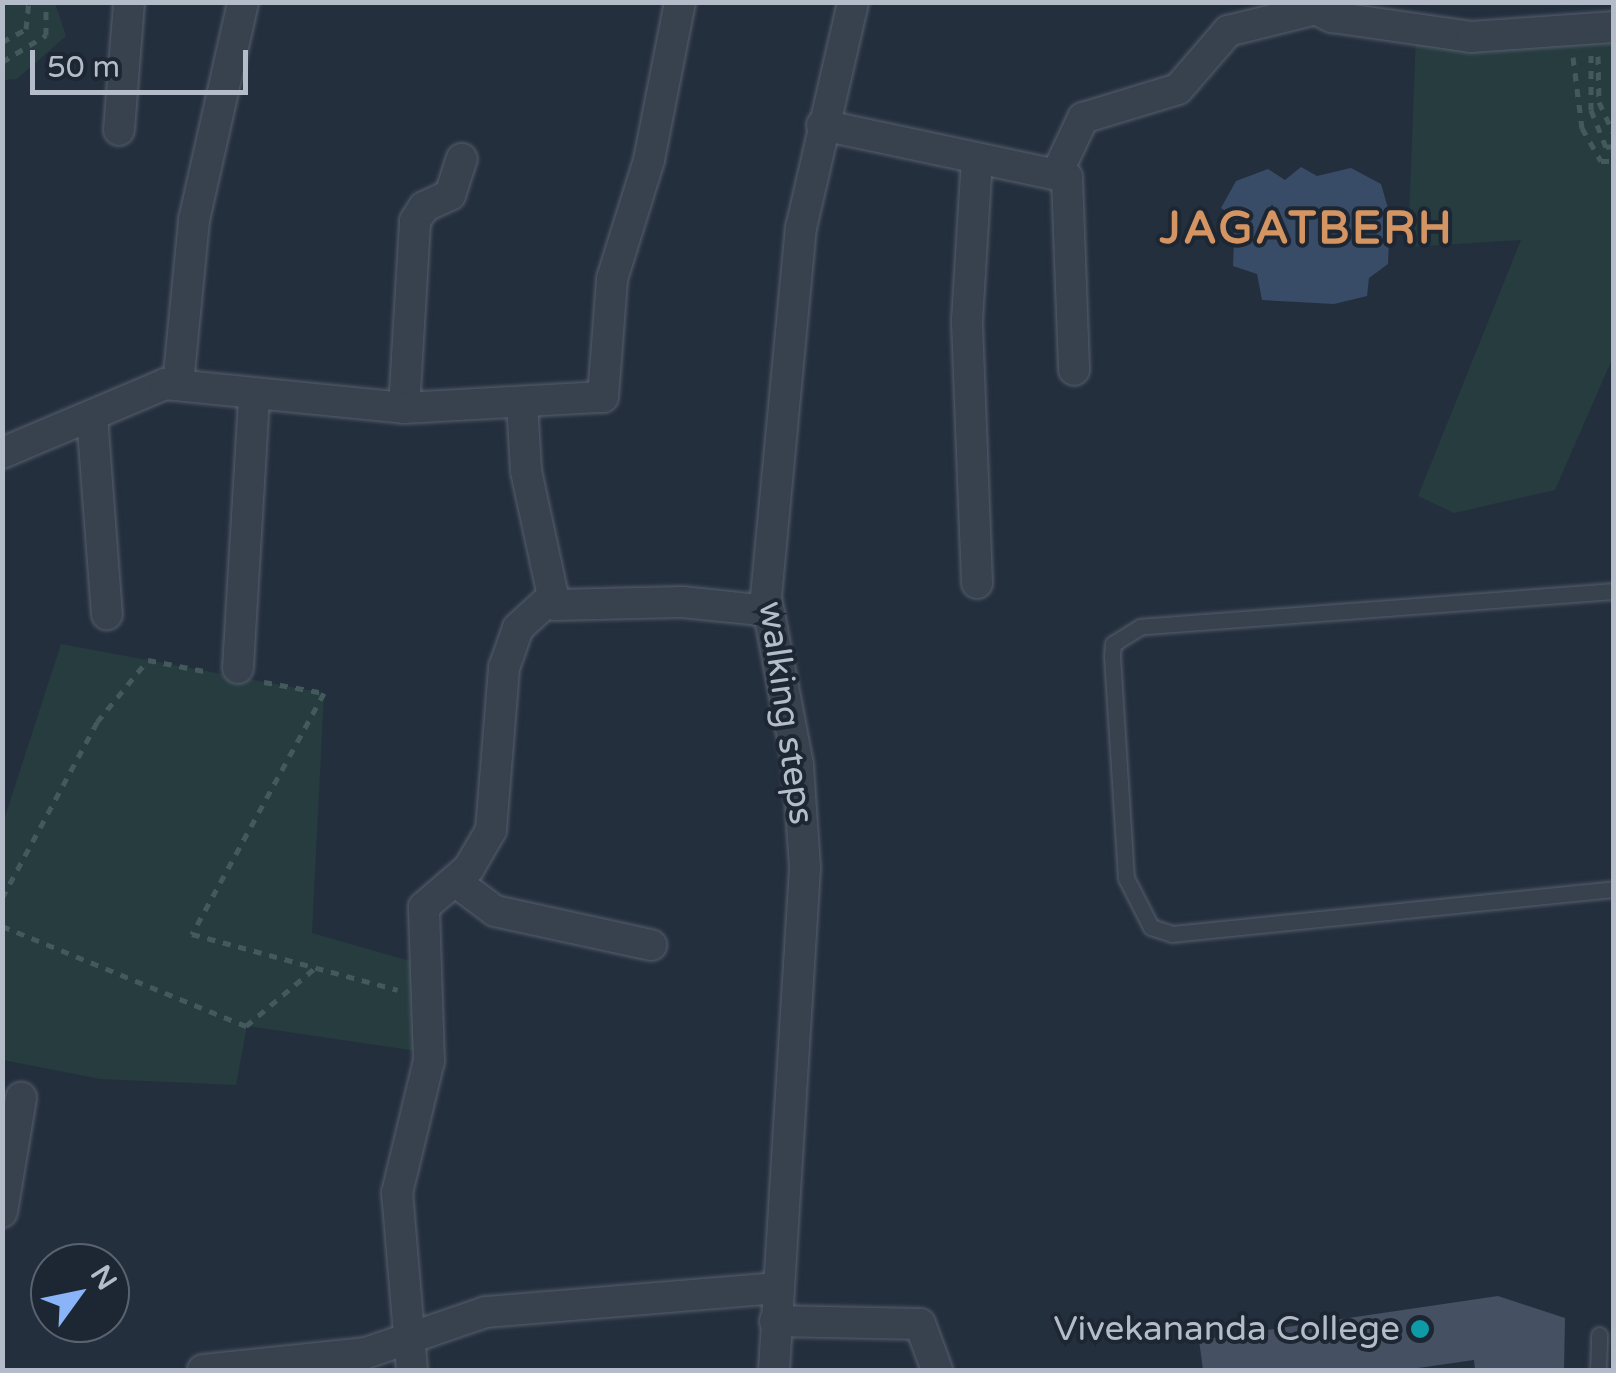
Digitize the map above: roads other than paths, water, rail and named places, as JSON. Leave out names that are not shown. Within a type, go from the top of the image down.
[{"type":"street","points":[[119,130],[129,2]]},
{"type":"street","points":[[178,384],[194,220],[243,2]]},
{"type":"street","points":[[2,453],[151,388],[178,384],[254,398],[404,408],[603,397],[612,280],[650,160],[680,2]]},
{"type":"street","name":"walking steps","points":[[774,1370],[805,868],[798,765],[768,611],[801,228],[853,2]]},
{"type":"street","points":[[1058,171],[1083,118],[1178,88],[1228,31],[1307,6],[1470,37],[1607,35]]},
{"type":"street","points":[[822,125],[978,159],[1058,171],[1072,193],[1074,370]]},
{"type":"street","points":[[404,408],[415,221],[424,207],[450,195],[462,159]]},
{"type":"street","points":[[977,583],[967,321],[978,159]]},
{"type":"street","points":[[237,674],[254,398]]},
{"type":"street","points":[[522,403],[526,471],[551,598],[563,608],[653,601],[768,611]]},
{"type":"street","points":[[92,416],[107,614]]},
{"type":"street","points":[[412,1370],[398,1194],[430,1061],[424,907],[456,882],[491,830],[502,757],[499,692],[512,642],[551,598]]},
{"type":"street","points":[[456,882],[521,919],[651,945]]},
{"type":"street","points":[[2,1212],[20,1098]]},
{"type":"street","points":[[203,1370],[366,1353],[486,1312],[778,1288]]},
{"type":"street","points":[[775,1321],[920,1324],[937,1370]]},
{"type":"lane","points":[[1614,592],[1140,626],[1113,644],[1112,656],[1126,878],[1151,927],[1172,934],[1614,889]]},
{"type":"lane","points":[[1598,1370],[1599,1335]]},
{"type":"water","points":[[1301,167],[1317,176],[1351,168],[1381,184],[1390,215],[1388,264],[1369,278],[1367,296],[1334,304],[1262,300],[1257,274],[1233,266],[1235,217],[1221,208],[1236,181],[1268,169],[1285,180]]},
{"type":"place","name":"Vivekananda College","points":[[1420,1329]]},
{"type":"district","name":"JAGATBERH","points":[[1307,230]]}]
